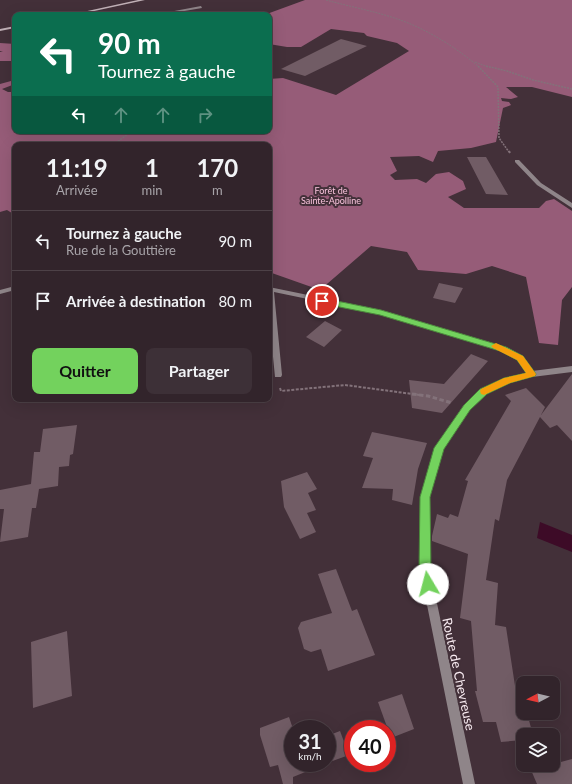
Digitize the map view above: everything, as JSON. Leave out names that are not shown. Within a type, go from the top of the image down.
[{"type":"main road","points":[[85,12],[143,0]]},
{"type":"main road","points":[[0,30],[12,28]]},
{"type":"street","points":[[175,12],[201,8]]},
{"type":"street","points":[[517,161],[539,184],[572,206]]},
{"type":"street","points":[[0,292],[12,289]]},
{"type":"street","points":[[272,289],[381,312],[503,349],[520,358],[532,374]]},
{"type":"street","points":[[272,320],[274,350],[278,375]]},
{"type":"street","name":"Route de Chevreuse","points":[[469,784],[425,570],[425,497],[439,448],[467,407],[484,392],[507,381],[532,374],[572,369]]},
{"type":"path","points":[[326,0],[403,21],[432,35],[471,60],[487,74],[498,87],[499,138],[517,161]]},
{"type":"path","points":[[471,60],[490,68],[507,71],[533,80],[572,89]]},
{"type":"path","points":[[117,142],[128,134]]},
{"type":"path","points":[[278,375],[281,391],[345,385],[428,396],[467,407]]},
{"type":"green space","name":"Forêt de Sainte-Apolline","points":[[305,0],[572,0],[572,97],[532,87],[506,87],[518,97],[511,99],[501,98],[502,101],[509,102],[511,105],[503,108],[496,142],[471,148],[438,151],[433,162],[419,156],[390,157],[397,171],[390,175],[395,180],[417,179],[426,183],[436,174],[449,172],[463,181],[466,189],[448,197],[464,208],[539,208],[546,201],[554,199],[572,211],[572,287],[562,300],[558,345],[539,343],[526,277],[492,266],[466,274],[418,270],[407,252],[371,246],[320,290],[272,273],[272,142],[12,142],[12,213],[7,210],[0,212],[0,84],[12,82],[12,85],[2,89],[12,92],[12,134],[272,134],[272,79],[283,78],[336,95],[409,51],[397,43],[367,36],[364,33],[331,29],[301,47],[287,47],[272,44],[272,12]]},
{"type":"green space","points":[[0,43],[12,44],[12,61],[0,61],[0,52],[3,51],[0,51]]},
{"type":"shaded area","points":[[540,522],[572,535],[572,552],[537,538]]},
{"type":"building","points":[[341,39],[367,46],[305,76],[281,69]]},
{"type":"building","points":[[467,157],[486,157],[508,195],[486,194]]},
{"type":"building","points":[[439,283],[463,288],[455,303],[433,298]]},
{"type":"building","points":[[325,321],[342,330],[324,347],[306,337]]},
{"type":"building","points":[[471,354],[488,361],[442,413],[412,408],[409,380],[444,384]]},
{"type":"building","points":[[572,374],[572,441],[557,425],[550,428],[540,417],[507,480],[499,521],[495,519],[486,580],[498,583],[495,625],[506,627],[516,692],[516,720],[529,720],[531,728],[516,728],[516,741],[501,742],[496,722],[483,722],[475,691],[477,691],[471,621],[460,618],[468,554],[432,541],[432,536],[437,514],[448,518],[450,514],[458,517],[468,481],[465,480],[511,401],[505,395],[526,388],[545,407],[541,415]]},
{"type":"building","points":[[77,425],[73,454],[70,455],[69,466],[59,467],[58,486],[39,489],[36,508],[32,508],[28,537],[0,542],[4,509],[0,509],[0,490],[31,484],[34,452],[40,452],[43,429]]},
{"type":"building","points":[[372,432],[427,443],[418,469],[412,505],[392,500],[393,489],[362,488],[373,458],[363,456]]},
{"type":"building","points":[[307,472],[317,489],[308,493],[316,510],[307,513],[316,532],[300,539],[284,507],[281,481]]},
{"type":"building","points":[[336,569],[352,611],[357,609],[375,655],[328,671],[321,649],[311,652],[304,649],[298,628],[301,622],[332,613],[318,574]]},
{"type":"building","points":[[67,631],[72,696],[33,708],[31,642]]},
{"type":"building","points":[[402,694],[414,729],[396,736],[396,720],[384,720],[378,702]]},
{"type":"building","points":[[289,717],[290,720],[284,720],[284,772],[305,772],[293,777],[293,784],[283,784],[278,765],[270,767],[260,735],[260,728]]},
{"type":"building","points":[[340,731],[344,742],[344,757],[336,760],[336,733]]},
{"type":"building","points":[[572,759],[572,784],[537,784],[532,772],[560,772],[560,762]]},
{"type":"slow traffic","points":[[484,391],[507,381],[532,374],[520,358],[496,346]]},
{"type":"route","points":[[322,301],[381,312],[503,349],[520,358],[532,374],[507,381],[484,392],[467,407],[439,448],[425,497],[425,570],[428,584]]}]
